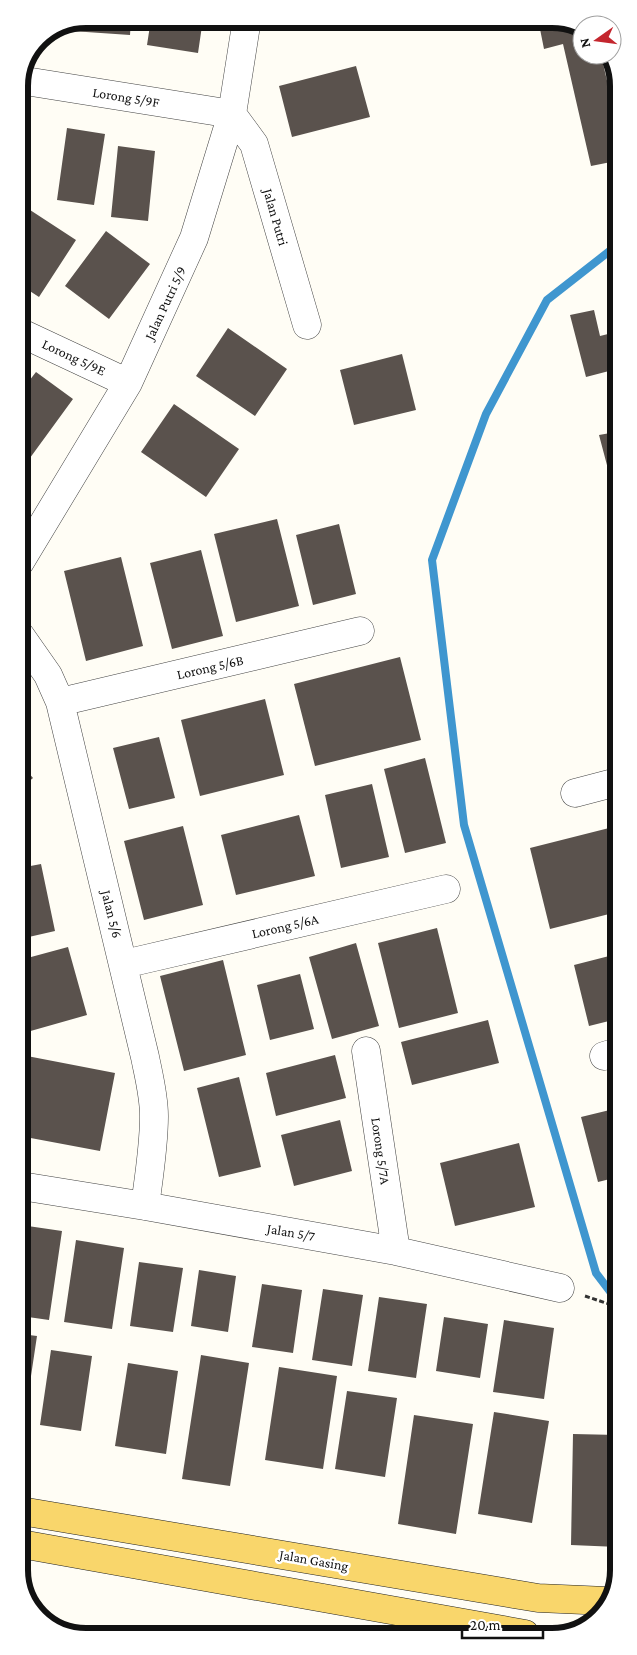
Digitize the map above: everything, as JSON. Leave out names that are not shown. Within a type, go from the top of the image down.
[{"type":"main road","name":"Jalan Gasing","points":[[28,1512],[538,1598],[600,1601]]},
{"type":"main road","points":[[28,1545],[492,1628]]},
{"type":"street","name":"Jalan Putri 5/9","points":[[28,549],[128,382],[194,238],[232,114],[247,27]]},
{"type":"street","name":"Lorong 5/9F","points":[[28,81],[232,114]]},
{"type":"street","name":"Jalan Putri","points":[[232,114],[254,144],[307,325]]},
{"type":"street","name":"Lorong 5/9E","points":[[28,336],[128,382]]},
{"type":"street","name":"Lorong 5/6B","points":[[60,702],[360,631]]},
{"type":"street","name":"Jalan 5/6","points":[[28,646],[48,675],[60,702],[124,964],[152,1092],[154,1114],[153,1138],[145,1206]]},
{"type":"street","points":[[575,794],[610,784]]},
{"type":"street","name":"Lorong 5/6A","points":[[124,964],[446,889]]},
{"type":"street","name":"Lorong 5/7A","points":[[366,1051],[396,1251]]},
{"type":"street","name":"Jalan 5/7","points":[[28,1187],[145,1206],[396,1251],[560,1288]]},
{"type":"path","points":[[560,1288],[610,1304]]},
{"type":"building","points":[[86,27],[130,27],[130,35],[68,31]]},
{"type":"building","points":[[150,27],[202,27],[198,53],[147,45]]},
{"type":"building","points":[[540,28],[555,28],[572,31],[572,65],[603,65],[610,93],[610,162],[591,166],[563,44],[544,49]]},
{"type":"building","points":[[356,66],[370,117],[292,137],[279,86]]},
{"type":"building","points":[[67,128],[105,134],[94,205],[57,200]]},
{"type":"building","points":[[118,146],[155,151],[148,221],[111,217]]},
{"type":"building","points":[[28,209],[76,240],[39,297],[28,290]]},
{"type":"building","points":[[106,231],[150,264],[109,319],[65,286]]},
{"type":"building","points":[[594,310],[600,336],[610,334],[610,375],[609,371],[586,377],[570,315]]},
{"type":"building","points":[[228,328],[287,369],[255,416],[196,376]]},
{"type":"building","points":[[402,354],[416,410],[354,425],[340,370]]},
{"type":"building","points":[[36,372],[73,399],[28,461],[28,382]]},
{"type":"building","points":[[174,404],[239,449],[206,497],[141,452]]},
{"type":"building","points":[[610,433],[610,468],[608,469],[599,435]]},
{"type":"building","points":[[277,519],[299,606],[236,622],[214,534]]},
{"type":"building","points":[[339,524],[356,594],[313,605],[296,535]]},
{"type":"building","points":[[201,550],[223,636],[172,649],[150,563]]},
{"type":"building","points":[[121,557],[143,646],[86,661],[64,571]]},
{"type":"building","points":[[400,657],[421,740],[315,766],[294,684]]},
{"type":"building","points":[[265,699],[284,775],[200,796],[181,720]]},
{"type":"building","points":[[159,737],[175,798],[129,809],[113,748]]},
{"type":"building","points":[[425,758],[446,843],[405,853],[384,769]]},
{"type":"building","points":[[28,772],[33,778],[28,782]]},
{"type":"building","points":[[372,784],[389,857],[341,868],[325,795]]},
{"type":"building","points":[[299,815],[315,876],[236,895],[221,835]]},
{"type":"building","points":[[183,826],[203,905],[144,920],[124,841]]},
{"type":"building","points":[[610,828],[610,914],[550,929],[530,848]]},
{"type":"building","points":[[41,864],[55,931],[28,937],[28,866]]},
{"type":"building","points":[[437,928],[458,1013],[399,1028],[378,943]]},
{"type":"building","points":[[356,943],[379,1026],[332,1039],[309,957]]},
{"type":"building","points":[[68,947],[87,1015],[28,1032],[28,958]]},
{"type":"building","points":[[610,956],[610,1021],[589,1026],[574,965]]},
{"type":"building","points":[[223,960],[246,1055],[184,1071],[160,976]]},
{"type":"building","points":[[300,974],[314,1029],[270,1040],[257,985]]},
{"type":"building","points":[[488,1020],[499,1063],[412,1085],[401,1042]]},
{"type":"building","points":[[335,1055],[346,1098],[276,1116],[266,1073]]},
{"type":"building","points":[[28,1056],[115,1073],[100,1151],[28,1138]]},
{"type":"building","points":[[239,1077],[261,1167],[219,1177],[197,1088]]},
{"type":"building","points":[[610,1110],[610,1179],[598,1182],[581,1117]]},
{"type":"building","points":[[340,1120],[352,1171],[294,1186],[281,1135]]},
{"type":"building","points":[[519,1143],[535,1207],[455,1226],[440,1163]]},
{"type":"building","points":[[28,1226],[62,1231],[49,1320],[28,1317]]},
{"type":"building","points":[[76,1240],[124,1248],[112,1329],[64,1322]]},
{"type":"building","points":[[139,1262],[183,1268],[173,1332],[130,1326]]},
{"type":"building","points":[[199,1270],[236,1276],[228,1332],[191,1326]]},
{"type":"building","points":[[262,1284],[302,1290],[293,1353],[252,1347]]},
{"type":"building","points":[[323,1289],[363,1295],[352,1366],[312,1360]]},
{"type":"building","points":[[379,1297],[427,1304],[416,1378],[368,1371]]},
{"type":"building","points":[[444,1317],[488,1324],[480,1378],[436,1371]]},
{"type":"building","points":[[504,1320],[554,1328],[544,1399],[493,1392]]},
{"type":"building","points":[[28,1335],[37,1336],[28,1396]]},
{"type":"building","points":[[51,1350],[92,1356],[81,1431],[40,1425]]},
{"type":"building","points":[[201,1355],[249,1363],[230,1486],[182,1479]]},
{"type":"building","points":[[128,1363],[178,1371],[166,1454],[115,1446]]},
{"type":"building","points":[[279,1367],[337,1376],[323,1469],[265,1460]]},
{"type":"building","points":[[347,1391],[397,1398],[385,1477],[335,1469]]},
{"type":"building","points":[[494,1412],[549,1421],[532,1523],[478,1514]]},
{"type":"building","points":[[414,1415],[473,1424],[456,1534],[398,1524]]},
{"type":"building","points":[[573,1434],[610,1435],[610,1547],[571,1545]]},
{"type":"waterway","points":[[610,251],[547,300],[486,414],[432,560],[464,825],[596,1273],[610,1291]]}]
